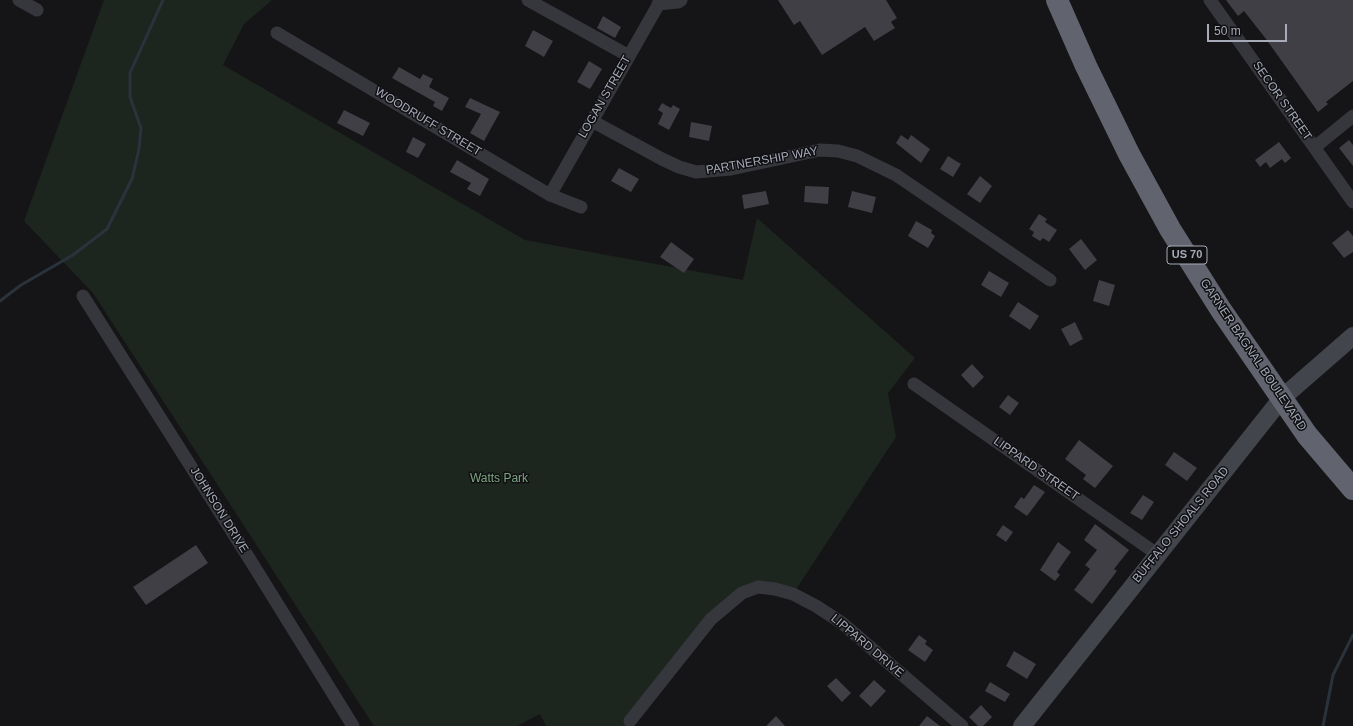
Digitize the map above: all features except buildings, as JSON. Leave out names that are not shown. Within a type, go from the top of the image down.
[{"type":"highway","name":"GARNER BAGNAL BOULEVARD","points":[[1056,0],[1129,154],[1170,229],[1221,310],[1307,435],[1353,488]]},
{"type":"street","points":[[19,0],[37,10]]},
{"type":"street","points":[[528,0],[629,56]]},
{"type":"street","points":[[660,2],[678,2],[682,0]]},
{"type":"street","name":"SECOR STREET","points":[[1210,0],[1353,202]]},
{"type":"street","name":"LOGAN STREET","points":[[550,195],[660,2]]},
{"type":"street","name":"WOODRUFF STREET","points":[[277,32],[550,195],[581,207]]},
{"type":"street","points":[[1315,147],[1353,116]]},
{"type":"street","name":"PARTNERSHIP WAY","points":[[592,121],[662,159],[679,167],[696,172],[730,169],[820,150],[838,151],[857,156],[896,175],[1050,280]]},
{"type":"street","name":"JOHNSON DRIVE","points":[[83,296],[353,726]]},
{"type":"street","name":"BUFFALO SHOALS ROAD","points":[[1022,726],[1282,398],[1353,336]]},
{"type":"street","name":"LIPPARD STREET","points":[[914,384],[1157,554]]},
{"type":"street","name":"LIPPARD DRIVE","points":[[630,721],[711,619],[742,593],[758,587],[775,589],[793,594],[816,606],[842,623],[962,726]]},
{"type":"green space","name":"Watts Park","points":[[104,0],[272,0],[244,24],[223,65],[525,240],[743,280],[757,218],[915,358],[888,393],[896,437],[793,594],[742,593],[626,726],[546,726],[540,714],[517,726],[374,726],[93,293],[24,221]]},
{"type":"waterway","points":[[0,301],[21,285],[73,255],[107,229],[132,179],[139,149],[141,128],[130,97],[130,73],[163,0]]},
{"type":"waterway","points":[[1323,726],[1333,675],[1353,635]]}]
